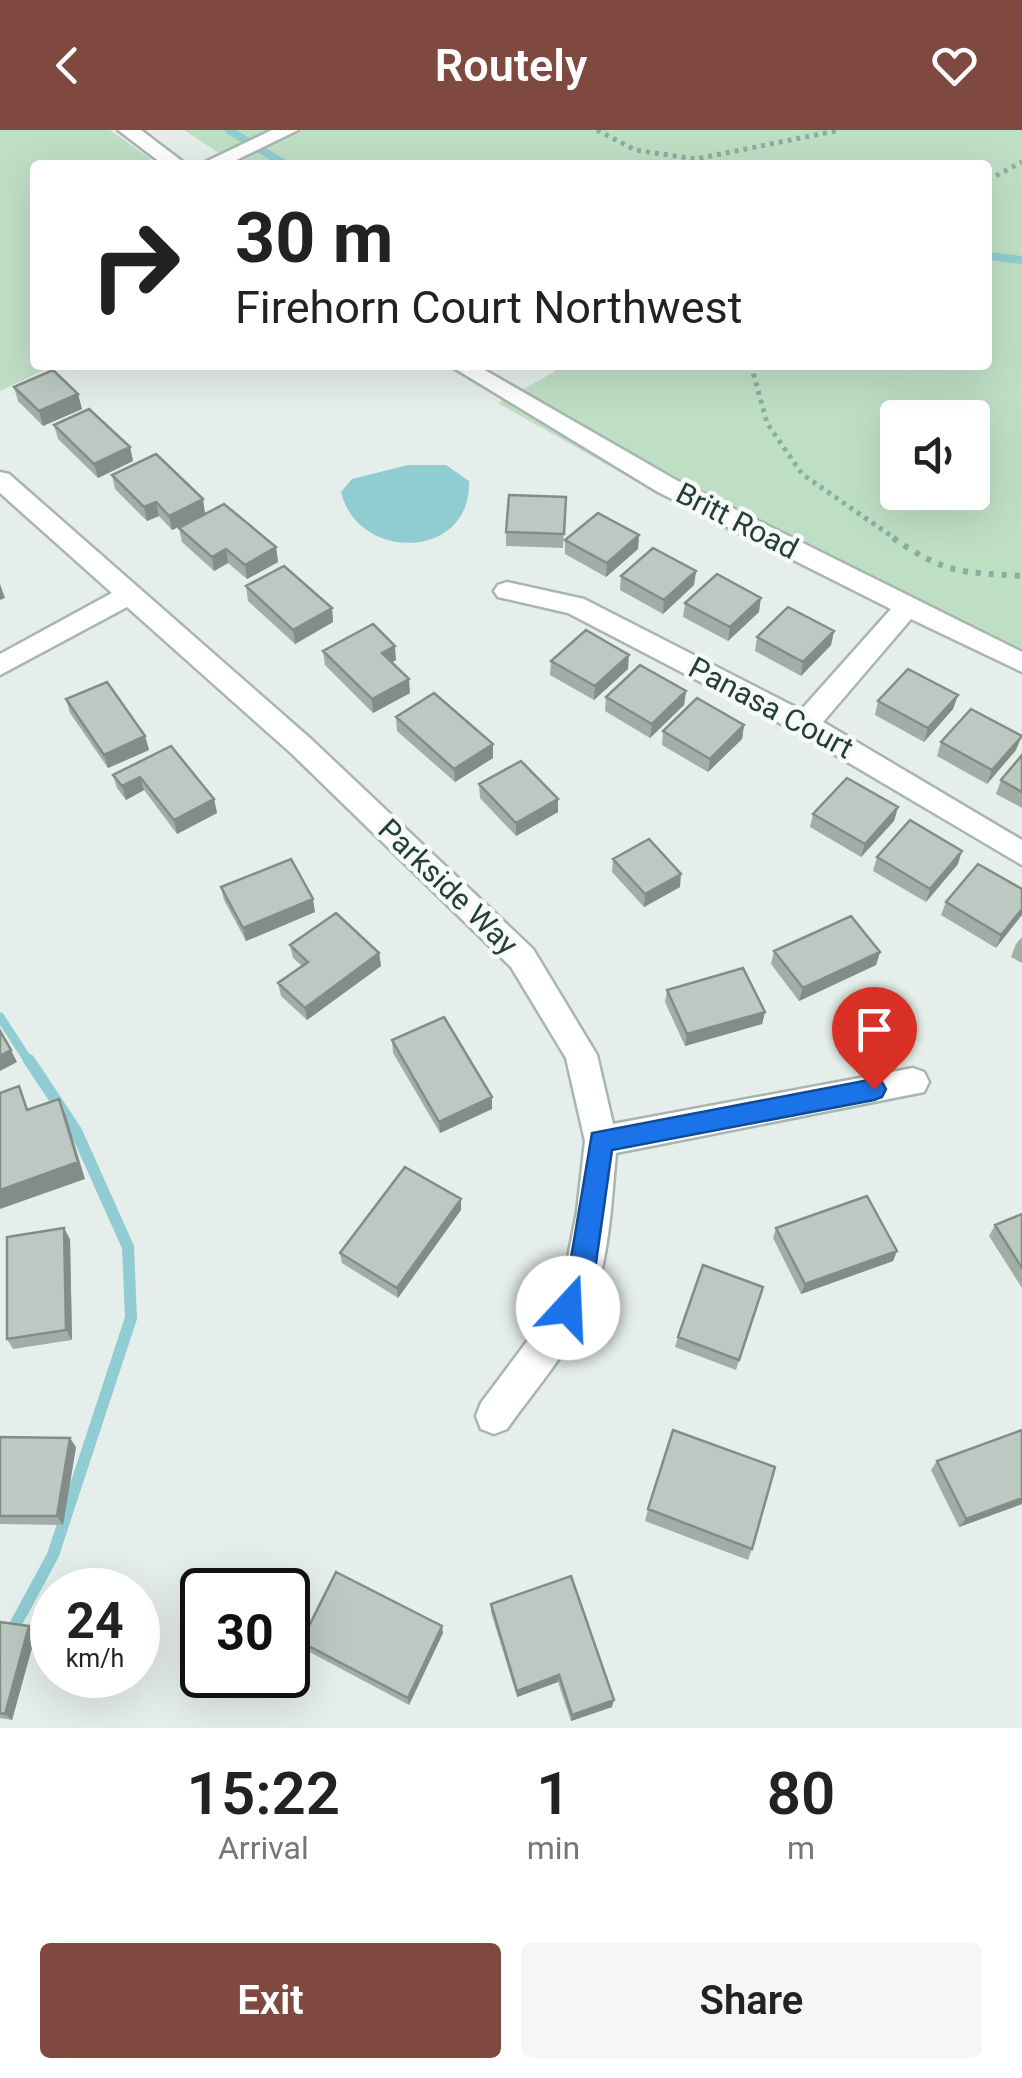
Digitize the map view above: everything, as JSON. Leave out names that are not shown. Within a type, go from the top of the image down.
[{"type":"street","points":[[128,130],[170,160]]},
{"type":"street","points":[[220,160],[288,130]]},
{"type":"street","name":"Britt Road","points":[[469,370],[667,486],[1022,663]]},
{"type":"street","name":"Parkside Way","points":[[0,480],[302,747],[522,958],[581,1055],[601,1141],[594,1212],[580,1284],[556,1332],[494,1416]]},
{"type":"street","name":"Panasa Court","points":[[507,591],[576,606],[805,724],[1022,854]]},
{"type":"street","points":[[0,666],[132,593]]},
{"type":"street","points":[[805,724],[908,607]]},
{"type":"street","points":[[601,1141],[913,1082]]},
{"type":"path","points":[[597,130],[635,150],[696,159],[840,130]]},
{"type":"path","points":[[992,178],[1022,162]]},
{"type":"path","points":[[752,370],[760,408],[802,474],[932,564],[959,572],[1022,576]]},
{"type":"green space","points":[[0,130],[110,130],[152,160],[30,160],[30,370],[44,370],[0,391]]},
{"type":"green space","points":[[184,130],[1022,130],[1022,658],[715,526],[498,403],[556,371],[553,370],[992,370],[992,160],[229,160]]},
{"type":"water","points":[[408,465],[446,465],[469,481],[465,507],[453,526],[434,538],[413,543],[390,541],[369,531],[352,515],[341,492],[352,479]]},
{"type":"building","points":[[53,370],[78,394],[39,411],[14,387]]},
{"type":"building","points":[[89,409],[130,447],[94,464],[54,425]]},
{"type":"building","points":[[156,454],[203,499],[169,516],[156,502],[144,507],[112,475]]},
{"type":"building","points":[[509,495],[566,497],[564,534],[506,532]]},
{"type":"building","points":[[224,504],[276,547],[245,565],[226,549],[212,557],[179,528]]},
{"type":"building","points":[[598,513],[639,535],[607,563],[565,540]]},
{"type":"building","points":[[653,548],[696,571],[664,600],[621,576]]},
{"type":"building","points":[[284,566],[332,608],[293,630],[246,586]]},
{"type":"building","points":[[717,574],[761,598],[730,627],[685,603]]},
{"type":"building","points":[[788,607],[834,631],[803,662],[757,637]]},
{"type":"building","points":[[373,624],[395,646],[382,653],[409,679],[372,699],[323,651]]},
{"type":"building","points":[[586,630],[629,655],[595,686],[551,661]]},
{"type":"building","points":[[640,665],[686,691],[652,724],[606,697]]},
{"type":"building","points":[[908,669],[958,695],[928,728],[878,701]]},
{"type":"building","points":[[107,682],[145,736],[104,755],[66,699]]},
{"type":"building","points":[[434,693],[493,744],[454,769],[396,717]]},
{"type":"building","points":[[697,698],[744,725],[710,759],[663,731]]},
{"type":"building","points":[[971,709],[1022,736],[992,770],[941,742]]},
{"type":"building","points":[[171,746],[214,799],[174,820],[140,777],[122,786],[113,775]]},
{"type":"building","points":[[1022,755],[1022,792],[1001,780]]},
{"type":"building","points":[[521,761],[558,799],[516,823],[479,784]]},
{"type":"building","points":[[847,778],[898,807],[865,844],[813,814]]},
{"type":"building","points":[[910,820],[962,851],[930,889],[877,857]]},
{"type":"building","points":[[649,839],[681,874],[645,894],[613,859]]},
{"type":"building","points":[[291,859],[313,899],[243,928],[221,887]]},
{"type":"building","points":[[978,864],[1022,889],[1022,909],[1001,935],[946,902]]},
{"type":"building","points":[[336,913],[379,953],[305,1008],[278,983],[308,962],[290,945]]},
{"type":"building","points":[[851,916],[880,952],[803,988],[774,951]]},
{"type":"building","points":[[743,968],[765,1012],[687,1034],[667,990]]},
{"type":"building","points":[[444,1017],[492,1097],[439,1122],[392,1040]]},
{"type":"building","points":[[0,1031],[11,1050],[0,1056]]},
{"type":"building","points":[[19,1086],[27,1110],[59,1099],[78,1162],[0,1190],[0,1093]]},
{"type":"building","points":[[405,1167],[461,1199],[397,1288],[340,1253]]},
{"type":"building","points":[[867,1196],[897,1251],[805,1284],[776,1228]]},
{"type":"building","points":[[1022,1214],[1022,1268],[995,1225]]},
{"type":"building","points":[[64,1228],[66,1330],[7,1339],[7,1237]]},
{"type":"building","points":[[703,1265],[763,1287],[739,1360],[678,1337]]},
{"type":"building","points":[[673,1430],[775,1467],[752,1549],[648,1509]]},
{"type":"building","points":[[1022,1430],[1022,1498],[966,1519],[937,1461]]},
{"type":"building","points":[[0,1437],[70,1438],[57,1516],[0,1516]]},
{"type":"building","points":[[336,1572],[442,1626],[408,1698],[310,1647],[310,1624]]},
{"type":"building","points":[[571,1576],[614,1700],[572,1715],[559,1675],[517,1691],[491,1604]]},
{"type":"building","points":[[0,1622],[29,1626],[5,1714],[0,1713]]},
{"type":"waterway","points":[[229,130],[278,160]]},
{"type":"waterway","points":[[992,256],[1022,260]]},
{"type":"waterway","points":[[0,1017],[30,1063]]},
{"type":"waterway","points":[[0,1653],[53,1555],[131,1318],[128,1247],[76,1131],[29,1060]]},
{"type":"route","points":[[568,1308],[580,1284],[594,1212],[601,1141],[874,1089]]}]
